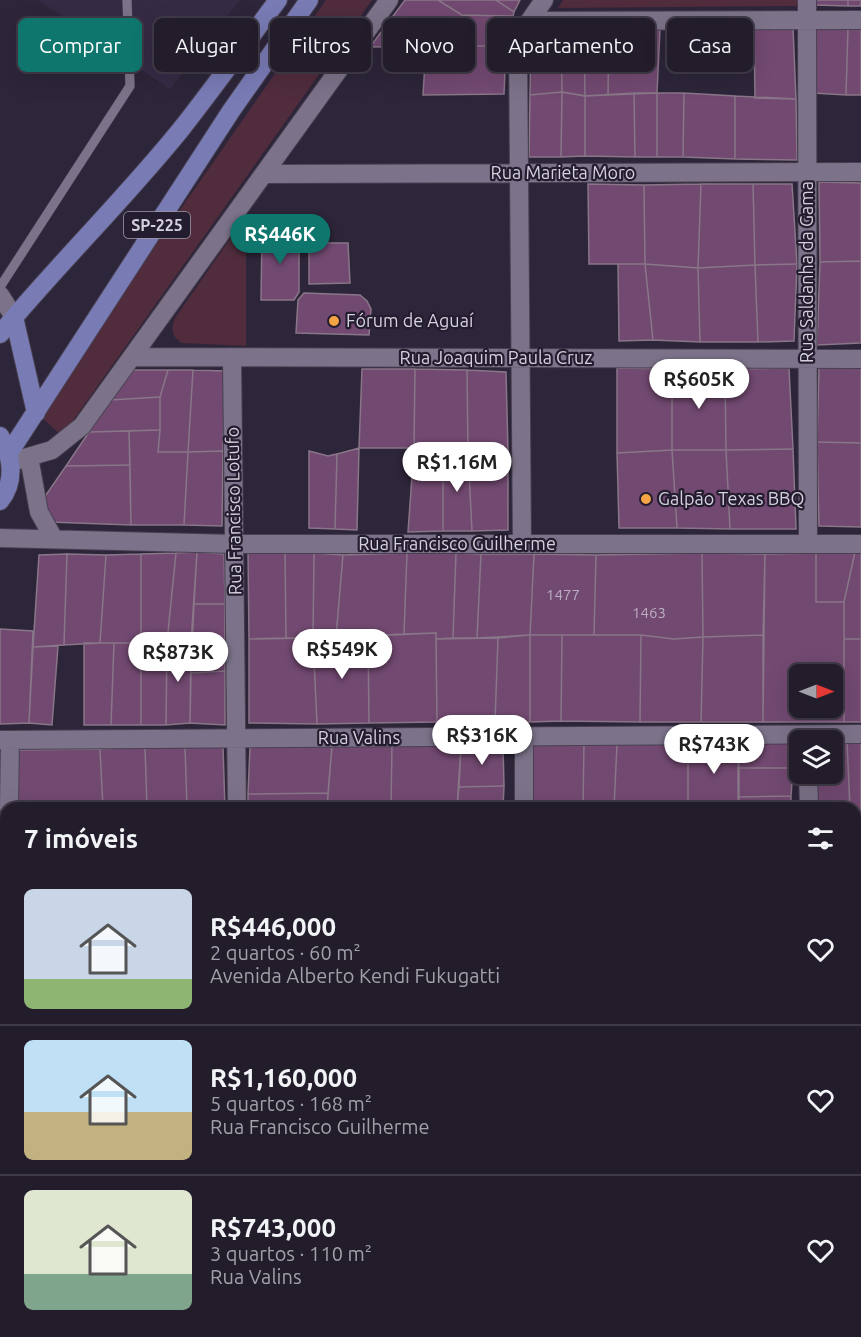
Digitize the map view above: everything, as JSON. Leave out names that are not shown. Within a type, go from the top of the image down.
[{"type":"main road","name":"SP-225","points":[[0,334],[182,128],[278,0]]},
{"type":"main road","name":"SP-225","points":[[10,458],[36,413],[231,111],[309,0]]},
{"type":"main road","points":[[14,317],[36,413]]},
{"type":"main road","points":[[0,436],[10,458],[10,482],[0,501]]},
{"type":"street","points":[[10,458],[29,457],[52,450],[82,426],[389,0]]},
{"type":"street","points":[[532,18],[544,0]]},
{"type":"street","name":"Rua Saldanha da Gama","points":[[807,0],[808,544]]},
{"type":"street","points":[[655,21],[861,20]]},
{"type":"street","points":[[518,72],[522,544]]},
{"type":"street","name":"Rua Marieta Moro","points":[[264,174],[861,172]]},
{"type":"street","points":[[0,295],[14,317]]},
{"type":"street","name":"Rua Joaquim Paula Cruz","points":[[132,357],[861,359]]},
{"type":"street","name":"Rua Francisco Lotufo","points":[[232,357],[237,802]]},
{"type":"street","points":[[29,457],[39,512],[54,539]]},
{"type":"street","name":"Rua Francisco Guilherme","points":[[0,538],[234,544],[861,543]]},
{"type":"street","name":"Rua Valins","points":[[843,735],[861,734]]},
{"type":"street","points":[[524,737],[524,802]]},
{"type":"street","name":"Rua Valins","points":[[5,740],[789,738]]},
{"type":"street","points":[[5,740],[9,802]]},
{"type":"street","points":[[808,784],[809,802]]},
{"type":"lane","points":[[0,287],[130,86],[127,0]]},
{"type":"shaded area","points":[[38,0],[240,0],[226,18],[154,18],[154,72],[183,72],[170,89],[142,70],[142,18],[65,18]]},
{"type":"shaded area","points":[[326,0],[372,0],[359,18],[313,18]]},
{"type":"shaded area","points":[[563,0],[797,0],[797,6],[558,8]]},
{"type":"shaded area","points":[[276,72],[321,72],[62,436],[38,414]]},
{"type":"shaded area","points":[[246,216],[246,346],[182,343],[173,332],[175,318]]},
{"type":"building","points":[[405,0],[438,0],[462,15],[462,18],[392,18]]},
{"type":"building","points":[[438,0],[496,0],[514,12],[513,16],[462,15]]},
{"type":"building","points":[[496,0],[520,0],[514,12]]},
{"type":"building","points":[[814,0],[848,0],[848,6],[815,5]]},
{"type":"building","points":[[848,0],[861,0],[861,6],[848,6]]},
{"type":"building","points":[[462,15],[513,16],[513,18],[487,18],[487,46],[475,46],[475,18],[462,18]]},
{"type":"building","points":[[793,27],[796,99],[755,98],[754,28]]},
{"type":"building","points":[[655,29],[660,29],[657,93],[608,95],[608,72],[655,72]]},
{"type":"building","points":[[815,29],[848,29],[846,95],[813,93]]},
{"type":"building","points":[[848,29],[861,29],[861,95],[846,95]]},
{"type":"building","points":[[383,30],[383,47],[371,46]]},
{"type":"building","points":[[475,46],[487,46],[487,72],[505,72],[504,94],[423,95],[424,72],[475,72]]},
{"type":"building","points":[[530,72],[562,72],[562,92],[530,95]]},
{"type":"building","points":[[562,72],[585,72],[585,96],[562,92]]},
{"type":"building","points":[[585,72],[608,72],[608,95],[585,96]]},
{"type":"building","points":[[562,92],[585,96],[585,156],[561,157]]},
{"type":"building","points":[[562,92],[561,157],[529,157],[530,95]]},
{"type":"building","points":[[634,93],[657,93],[657,157],[635,157]]},
{"type":"building","points":[[634,93],[635,157],[585,156],[585,96]]},
{"type":"building","points":[[657,93],[684,93],[683,157],[657,157]]},
{"type":"building","points":[[684,93],[735,96],[735,159],[683,157]]},
{"type":"building","points":[[735,96],[796,99],[797,160],[735,159]]},
{"type":"building","points":[[819,182],[861,183],[861,261],[820,262]]},
{"type":"building","points":[[588,184],[644,185],[645,264],[589,264]]},
{"type":"building","points":[[701,184],[753,184],[755,265],[698,268]]},
{"type":"building","points":[[701,184],[698,268],[645,264],[644,185]]},
{"type":"building","points":[[753,184],[792,184],[797,264],[755,265]]},
{"type":"building","points":[[299,230],[299,292],[294,300],[261,300],[262,231]]},
{"type":"building","points":[[309,243],[348,243],[350,283],[309,284]]},
{"type":"building","points":[[861,261],[861,343],[817,345],[820,262]]},
{"type":"building","points":[[618,264],[645,264],[653,340],[619,341]]},
{"type":"building","points":[[645,264],[698,268],[700,342],[653,340]]},
{"type":"building","points":[[797,264],[794,341],[758,342],[755,265]]},
{"type":"building","points":[[755,265],[758,342],[700,342],[698,268]]},
{"type":"building","name":"Fórum de Aguaí","points":[[304,293],[360,295],[371,309],[369,335],[296,333],[298,300]]},
{"type":"building","points":[[819,367],[861,367],[861,443],[817,442]]},
{"type":"building","points":[[617,368],[672,369],[672,450],[617,453]]},
{"type":"building","points":[[789,368],[793,449],[726,450],[725,369]]},
{"type":"building","points":[[362,369],[415,369],[414,448],[359,448]]},
{"type":"building","points":[[415,369],[467,370],[468,452],[443,456],[414,448]]},
{"type":"building","points":[[672,369],[725,369],[726,450],[672,450]]},
{"type":"building","points":[[134,370],[168,370],[160,397],[110,400]]},
{"type":"building","points":[[168,370],[193,370],[188,452],[158,452],[160,397]]},
{"type":"building","points":[[193,370],[225,371],[223,451],[188,452]]},
{"type":"building","points":[[467,370],[506,372],[508,451],[468,452]]},
{"type":"building","points":[[160,397],[160,430],[89,432],[110,400]]},
{"type":"building","points":[[160,430],[158,452],[188,452],[184,525],[131,525],[129,431]]},
{"type":"building","points":[[129,431],[130,465],[66,466],[89,432]]},
{"type":"building","points":[[817,442],[861,443],[861,527],[819,526]]},
{"type":"building","points":[[359,448],[357,530],[335,529],[337,454]]},
{"type":"building","points":[[414,448],[443,456],[443,531],[408,532]]},
{"type":"building","points":[[793,449],[796,529],[730,529],[726,450]]},
{"type":"building","points":[[672,450],[677,528],[619,528],[617,453]]},
{"type":"building","points":[[672,450],[726,450],[730,529],[677,528]]},
{"type":"building","points":[[223,451],[222,526],[184,525],[188,452]]},
{"type":"building","points":[[309,451],[328,456],[337,454],[335,529],[309,528]]},
{"type":"building","points":[[508,451],[508,530],[472,531],[468,452]]},
{"type":"building","points":[[468,452],[472,531],[443,531],[443,456]]},
{"type":"building","points":[[130,465],[131,525],[49,522],[41,502],[66,466]]},
{"type":"building","points":[[197,552],[224,554],[225,604],[194,604]]},
{"type":"building","points":[[197,552],[191,642],[167,642],[176,553]]},
{"type":"building","points":[[248,552],[285,552],[286,638],[249,639]]},
{"type":"building","points":[[285,552],[314,553],[313,638],[286,638]]},
{"type":"building","points":[[855,552],[861,552],[861,639],[844,639],[844,602]]},
{"type":"building","points":[[855,552],[844,602],[816,602],[816,553]]},
{"type":"building","points":[[176,553],[167,642],[141,643],[141,554]]},
{"type":"building","points":[[314,553],[343,555],[336,637],[313,638]]},
{"type":"building","points":[[407,553],[456,553],[453,638],[436,639],[436,633],[404,634]]},
{"type":"building","points":[[407,553],[404,634],[336,637],[343,555]]},
{"type":"building","points":[[456,553],[481,554],[477,638],[453,638]]},
{"type":"building","points":[[702,553],[765,554],[763,635],[703,637]]},
{"type":"building","points":[[702,553],[703,637],[674,639],[641,635],[594,635],[596,555]]},
{"type":"building","points":[[816,553],[816,602],[844,602],[844,722],[763,722],[765,554]]},
{"type":"building","points":[[67,554],[106,555],[100,643],[64,645]]},
{"type":"building","points":[[67,554],[64,645],[33,647],[39,555]]},
{"type":"building","points":[[141,554],[141,643],[100,643],[106,555]]},
{"type":"building","points":[[481,554],[534,554],[530,635],[477,638]]},
{"type":"building","points":[[534,554],[596,555],[594,635],[530,635]]},
{"type":"building","points":[[194,604],[225,604],[225,671],[191,673]]},
{"type":"building","points":[[0,629],[33,631],[29,723],[0,724]]},
{"type":"building","points":[[436,633],[437,722],[369,723],[368,636]]},
{"type":"building","points":[[530,635],[530,722],[495,722],[498,638]]},
{"type":"building","points":[[530,635],[562,635],[561,721],[530,722]]},
{"type":"building","points":[[562,635],[641,635],[640,722],[561,721]]},
{"type":"building","points":[[641,635],[674,639],[703,637],[701,722],[640,722]]},
{"type":"building","points":[[763,635],[763,722],[701,722],[703,637]]},
{"type":"building","points":[[368,636],[369,723],[317,724],[313,638]]},
{"type":"building","points":[[313,638],[317,724],[249,723],[249,639]]},
{"type":"building","points":[[498,638],[495,722],[437,722],[436,639]]},
{"type":"building","points":[[844,639],[861,639],[861,722],[844,722]]},
{"type":"building","points":[[167,642],[166,725],[141,725],[141,643]]},
{"type":"building","points":[[167,642],[191,642],[190,723],[166,725]]},
{"type":"building","points":[[84,643],[114,643],[111,725],[84,725]]},
{"type":"building","points":[[114,643],[141,643],[141,725],[111,725]]},
{"type":"building","points":[[58,646],[52,725],[29,723],[33,647]]},
{"type":"building","points":[[225,671],[225,725],[190,723],[191,673]]},
{"type":"building","points":[[789,741],[789,768],[738,768],[739,742]]},
{"type":"building","points":[[843,741],[847,741],[850,802],[815,802],[816,784],[843,784]]},
{"type":"building","points":[[847,741],[861,741],[861,802],[850,802]]},
{"type":"building","points":[[688,742],[739,742],[739,802],[688,802]]},
{"type":"building","points":[[688,742],[688,802],[614,802],[617,744]]},
{"type":"building","points":[[584,743],[617,744],[614,802],[583,802]]},
{"type":"building","points":[[584,743],[583,802],[531,802],[532,744]]},
{"type":"building","points":[[392,745],[461,745],[457,802],[391,802]]},
{"type":"building","points":[[392,745],[391,802],[327,802],[332,746]]},
{"type":"building","points":[[461,745],[503,745],[504,786],[459,787]]},
{"type":"building","points":[[185,746],[223,747],[225,802],[187,802]]},
{"type":"building","points":[[185,746],[187,802],[147,802],[145,747]]},
{"type":"building","points":[[332,746],[328,793],[248,794],[250,747]]},
{"type":"building","points":[[145,747],[147,802],[103,802],[100,749]]},
{"type":"building","points":[[100,749],[103,802],[17,802],[18,750]]},
{"type":"building","points":[[738,768],[789,768],[791,796],[738,797]]},
{"type":"building","points":[[504,786],[503,802],[458,802],[459,787]]},
{"type":"building","points":[[328,793],[327,802],[248,802],[248,794]]},
{"type":"building","points":[[791,796],[791,802],[738,802],[738,797]]},
{"type":"place","name":"Fórum de Aguaí","points":[[334,321]]},
{"type":"place","name":"Galpão Texas BBQ","points":[[646,499]]}]
